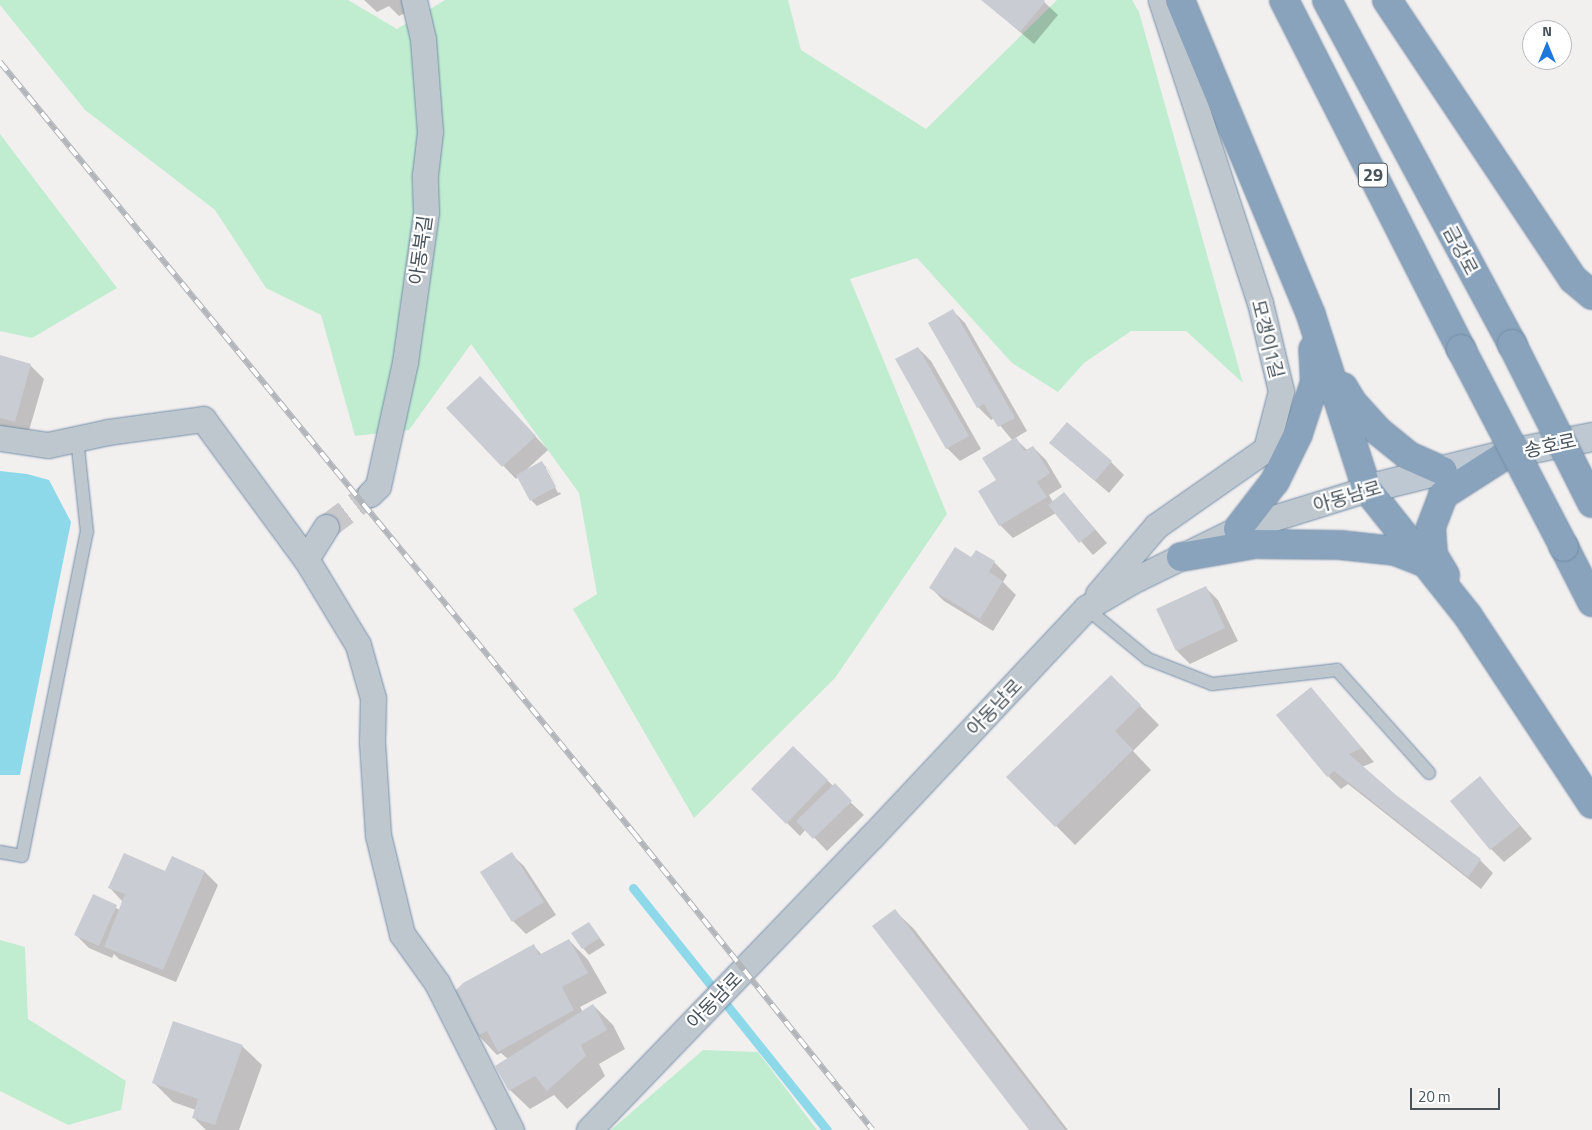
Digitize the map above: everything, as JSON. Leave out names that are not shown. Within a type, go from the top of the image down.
[{"type":"highway","points":[[1180,0],[1311,315],[1367,488],[1468,616]]},
{"type":"highway","name":"29","points":[[1284,0],[1592,602]]},
{"type":"highway","name":"금강로","points":[[1327,0],[1512,344],[1592,503]]},
{"type":"highway","points":[[1387,0],[1586,287]]},
{"type":"highway","points":[[1238,529],[1275,481],[1298,434],[1315,382],[1311,315]]},
{"type":"highway","points":[[1324,356],[1352,402],[1378,431],[1409,456],[1443,471]]},
{"type":"highway","points":[[1508,454],[1443,495],[1431,527],[1433,554],[1468,616],[1592,804]]},
{"type":"highway","points":[[1181,557],[1255,544],[1340,545],[1395,551],[1426,563]]},
{"type":"main road","name":"송호로","points":[[1508,454],[1592,437]]},
{"type":"main road","name":"아동남로","points":[[1367,488],[1508,454]]},
{"type":"street","name":"아동북길","points":[[370,494],[378,486],[405,362],[426,212],[425,175],[430,132],[423,39],[414,0]]},
{"type":"street","name":"모갱이1길","points":[[1086,608],[1156,526],[1266,449],[1281,391],[1260,303],[1161,0]]},
{"type":"street","points":[[0,438],[48,445],[108,432],[203,418],[306,558],[358,645],[373,698],[372,742],[378,835],[402,934],[436,984],[512,1130]]},
{"type":"street","name":"아동남로","points":[[589,1130],[1086,608],[1132,581],[1238,529],[1367,488]]},
{"type":"street","points":[[306,558],[326,527]]},
{"type":"lane","points":[[0,852],[22,856],[87,532],[77,439]]},
{"type":"lane","points":[[1086,608],[1148,659],[1212,684],[1337,670],[1429,773]]},
{"type":"green space","points":[[0,0],[348,0],[397,29],[445,0],[788,0],[801,50],[926,129],[1057,0],[1132,0],[1139,12],[1243,383],[1186,331],[1131,331],[1084,363],[1058,392],[1012,363],[917,258],[850,279],[947,514],[835,678],[694,818],[573,609],[597,594],[579,493],[471,344],[409,430],[355,436],[321,315],[266,288],[215,210],[85,110],[0,5]]},
{"type":"green space","points":[[0,134],[117,288],[32,338],[0,331]]},
{"type":"green space","points":[[0,940],[25,947],[28,1019],[126,1081],[121,1110],[68,1125],[0,1091]]},
{"type":"green space","points":[[703,1050],[758,1052],[817,1130],[611,1130]]},
{"type":"water","points":[[0,471],[27,474],[49,480],[71,522],[20,775],[0,775]]},
{"type":"building","points":[[981,0],[1044,0],[1045,2],[1020,32]]},
{"type":"building","points":[[953,309],[1015,418],[998,427],[984,404],[977,408],[928,323]]},
{"type":"building","points":[[918,347],[969,436],[946,449],[895,359]]},
{"type":"building","points":[[0,355],[31,364],[15,422],[0,418]]},
{"type":"building","points":[[480,376],[536,436],[502,467],[446,408]]},
{"type":"building","points":[[1067,422],[1112,461],[1095,481],[1049,443]]},
{"type":"building","points":[[1016,437],[1024,451],[1033,446],[1050,473],[1037,482],[1047,497],[999,526],[978,491],[996,480],[982,458]]},
{"type":"building","points":[[542,461],[556,487],[530,501],[516,475]]},
{"type":"building","points":[[1064,492],[1095,530],[1079,543],[1048,505]]},
{"type":"building","points":[[955,547],[971,557],[976,550],[995,561],[989,572],[1003,581],[980,619],[929,588]]},
{"type":"building","points":[[1206,586],[1225,628],[1176,651],[1156,609]]},
{"type":"building","points":[[1111,675],[1141,705],[1115,731],[1133,750],[1055,827],[1006,777]]},
{"type":"building","points":[[1311,687],[1362,748],[1349,754],[1396,795],[1481,859],[1468,877],[1334,771],[1327,777],[1276,715]]},
{"type":"building","points":[[793,746],[828,780],[786,824],[751,789]]},
{"type":"building","points":[[1480,776],[1520,826],[1490,850],[1450,801]]},
{"type":"building","points":[[835,783],[852,801],[813,839],[796,821]]},
{"type":"building","points":[[512,852],[544,902],[512,922],[480,872]]},
{"type":"building","points":[[124,853],[165,871],[172,856],[205,871],[163,970],[104,947],[125,894],[108,888]]},
{"type":"building","points":[[93,894],[117,905],[99,946],[74,935]]},
{"type":"building","points":[[895,909],[1065,1130],[1029,1130],[872,926]]},
{"type":"building","points":[[589,922],[600,938],[582,949],[571,933]]},
{"type":"building","points":[[569,939],[588,973],[562,987],[574,1010],[498,1052],[487,1031],[477,1036],[453,993],[463,983],[534,944],[539,955]]},
{"type":"building","points":[[593,1004],[607,1030],[581,1045],[586,1056],[547,1091],[535,1076],[509,1091],[495,1066]]},
{"type":"building","points":[[173,1021],[243,1045],[215,1125],[192,1118],[198,1099],[152,1083]]},
{"type":"waterway","points":[[633,888],[827,1130]]},
{"type":"tunnel","points":[[326,527],[370,494]]},
{"type":"railway","points":[[0,62],[634,833],[873,1130]]}]
